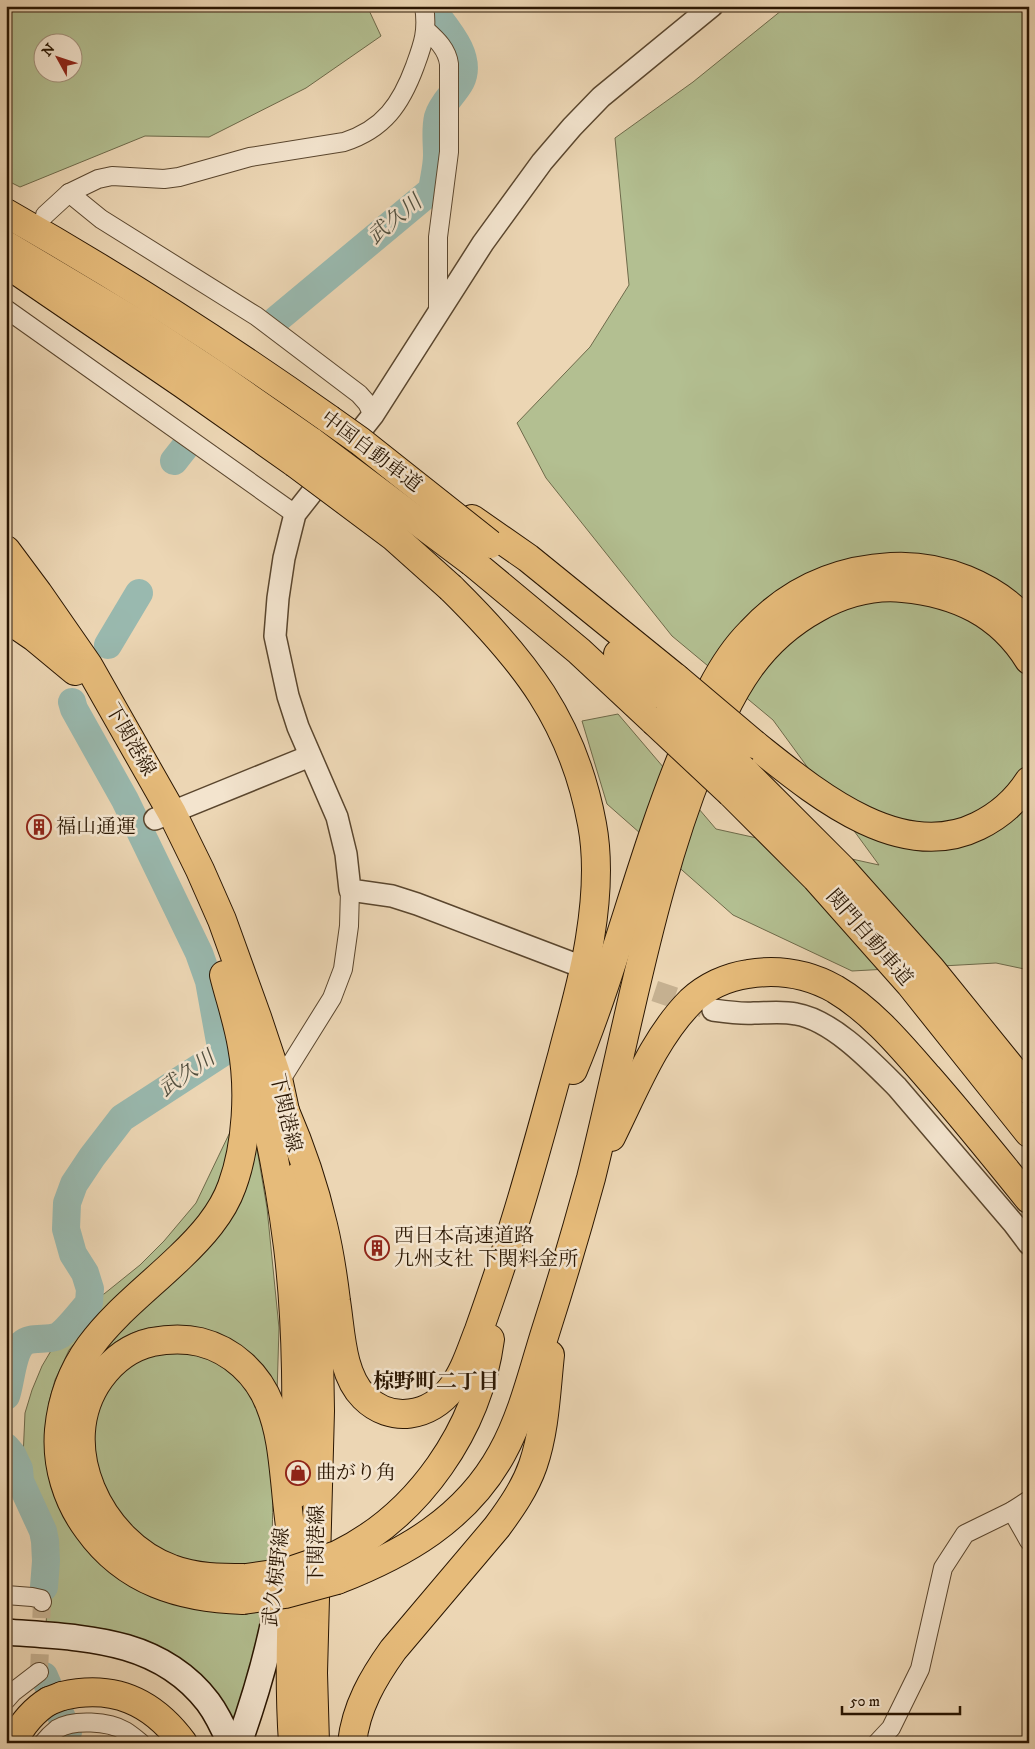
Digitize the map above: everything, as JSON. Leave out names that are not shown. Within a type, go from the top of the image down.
[{"type":"main road","name":"中国自動車道","points":[[6,213],[133,288],[276,381],[360,441],[481,553],[579,651],[693,757]]},
{"type":"main road","name":"中国自動車道","points":[[6,245],[136,322],[220,377],[304,452],[546,591],[671,688],[705,733]]},
{"type":"main road","points":[[6,264],[183,384],[304,452],[451,588],[508,647],[550,705],[576,762],[593,828],[596,862],[595,899],[582,980],[531,1170],[498,1280],[467,1362],[457,1381],[443,1398],[432,1407],[421,1412],[396,1415],[385,1412],[374,1405],[355,1386],[342,1341],[324,1226],[305,1159],[286,1111]]},
{"type":"main road","points":[[360,441],[528,558],[671,688],[754,744],[794,776],[857,816],[909,836],[931,837],[951,835],[971,830],[992,820],[1009,806],[1029,781]]},
{"type":"main road","name":"下関港線","points":[[6,550],[88,665],[164,816],[185,878],[244,1026],[258,1083],[280,1191],[293,1302],[298,1408],[290,1640],[293,1743]]},
{"type":"main road","points":[[531,1170],[598,1008],[654,831],[682,757],[717,680],[749,633],[768,615],[809,587],[856,571],[903,566],[926,568],[968,580],[1009,606],[1029,624]]},
{"type":"main road","name":"下関港線","points":[[6,586],[55,641],[164,816],[200,870],[222,920],[279,1083],[301,1183],[310,1241],[319,1352],[320,1411],[313,1673],[315,1743]]},
{"type":"main road","points":[[337,1568],[370,1568],[438,1528],[470,1499],[487,1478],[503,1451],[518,1417],[556,1299],[590,1179],[649,925],[675,835],[710,741],[734,691],[751,666],[769,644],[790,625],[811,610],[855,592],[896,587],[944,594],[973,607],[987,615],[1005,630],[1020,646],[1029,660]]},
{"type":"main road","points":[[6,618],[34,637],[75,671]]},
{"type":"main road","name":"関門自動車道","points":[[705,733],[842,869],[931,969],[1029,1090]]},
{"type":"main road","name":"関門自動車道","points":[[693,757],[816,878],[910,984],[1029,1134]]},
{"type":"main road","points":[[590,1179],[655,1050],[678,1014],[706,989],[722,981],[739,975],[777,972],[794,974],[815,980],[835,989],[878,1022],[945,1096],[1029,1199]]},
{"type":"main road","points":[[224,975],[242,1046],[245,1081],[242,1149],[231,1188],[223,1205],[201,1236],[114,1318],[83,1354],[72,1374],[65,1394],[59,1438],[64,1479],[71,1499],[82,1521],[114,1558],[156,1584],[178,1592],[200,1597],[245,1589]]},
{"type":"main road","points":[[294,1557],[283,1454],[278,1429],[270,1404],[261,1386],[250,1372],[224,1350],[192,1340],[175,1338],[144,1344],[131,1349],[106,1370],[95,1386],[87,1403],[82,1425],[82,1448],[85,1470],[92,1492],[102,1513],[116,1531],[152,1560],[173,1570],[219,1578],[245,1589],[285,1594],[337,1568],[356,1546],[393,1519],[428,1481],[453,1446],[471,1407],[484,1368],[498,1280]]},
{"type":"main road","points":[[352,1743],[358,1714],[366,1693],[378,1671],[393,1650],[512,1507],[530,1472],[540,1442],[556,1299]]},
{"type":"main road","name":"武久椋野線","points":[[231,1738],[256,1688],[275,1616],[282,1561],[286,1490],[298,1408]]},
{"type":"main road","name":"武久椋野線","points":[[6,1632],[108,1642],[157,1658],[194,1685],[210,1704],[231,1738]]},
{"type":"main road","points":[[12,1743],[19,1729],[30,1716],[55,1699],[77,1692],[110,1692],[140,1703],[158,1715],[183,1743]]},
{"type":"street","points":[[45,215],[69,193],[98,179],[112,176],[164,179],[179,177],[250,157],[312,148],[359,137],[381,122],[397,104],[409,81],[426,30],[424,6]]},
{"type":"street","points":[[279,1083],[332,998],[343,969],[349,926],[350,890],[346,854],[337,817],[310,756],[288,696],[275,636],[284,558],[295,514],[373,416],[483,243],[542,162],[601,97],[712,6]]},
{"type":"street","points":[[426,30],[448,54],[449,152],[438,237],[438,313]]},
{"type":"street","points":[[69,193],[101,219],[256,316],[359,394],[367,403],[373,416]]},
{"type":"street","points":[[6,309],[295,514]]},
{"type":"street","points":[[164,816],[310,756]]},
{"type":"street","points":[[350,890],[392,896],[572,963]]},
{"type":"street","points":[[713,1010],[732,1013],[777,1012],[797,1014],[817,1019],[836,1032],[897,1087],[1029,1244]]},
{"type":"street","points":[[878,1743],[891,1728],[920,1668],[943,1568],[965,1534],[1012,1511],[1029,1500]]},
{"type":"street","points":[[1012,1511],[1029,1541]]},
{"type":"street","points":[[6,1595],[32,1597],[41,1599],[42,1602]]},
{"type":"street","points":[[6,1700],[13,1692],[39,1672]]},
{"type":"street","points":[[43,1743],[65,1726],[90,1723],[124,1730],[140,1743]]},
{"type":"green space","points":[[6,6],[367,6],[381,36],[306,88],[209,137],[145,136],[20,187],[6,180]]},
{"type":"green space","points":[[787,6],[1029,6],[1029,970],[996,963],[852,971],[733,915],[607,804],[582,721],[618,714],[716,829],[879,865],[773,720],[672,636],[546,478],[517,423],[590,347],[629,285],[615,138],[693,82]]},
{"type":"green space","points":[[231,1130],[227,1159],[215,1197],[183,1239],[109,1303],[69,1350],[55,1380],[49,1402],[46,1424],[46,1447],[145,1593],[161,1600],[205,1610],[268,1608],[233,1727],[161,1651],[129,1636],[105,1629],[46,1625],[48,1592],[45,1586],[49,1542],[46,1530],[27,1489],[23,1458],[25,1413],[42,1366],[55,1344],[54,1333],[88,1300],[104,1294],[140,1265],[164,1241],[196,1203]]},
{"type":"green space","points":[[254,1131],[267,1208],[279,1328],[277,1393],[206,1330],[182,1326],[157,1327],[133,1333],[112,1345],[82,1370],[196,1253]]},
{"type":"green space","points":[[191,1351],[223,1364],[242,1383],[256,1406],[265,1431],[270,1457],[273,1512],[271,1565],[188,1564],[149,1545],[116,1512],[95,1465],[94,1422],[106,1391],[125,1366],[148,1355]]},
{"type":"waterway","name":"武久川","points":[[276,320],[432,190],[437,159],[436,131],[438,117],[442,107],[461,81],[464,71],[461,52],[456,42],[432,9]]},
{"type":"waterway","name":"武久川","points":[[174,461],[185,447]]},
{"type":"waterway","name":"武久川","points":[[108,645],[139,593]]},
{"type":"waterway","name":"武久川","points":[[6,1396],[16,1354],[22,1344],[30,1340],[60,1335],[89,1303],[90,1289],[85,1273],[73,1254],[66,1229],[67,1203],[74,1184],[122,1118],[222,1053],[209,981],[199,953],[125,800],[74,709],[72,702]]},
{"type":"waterway","name":"武久川","points":[[6,1447],[12,1454],[19,1469],[20,1481],[43,1531],[46,1561],[44,1587]]},
{"type":"waterway","name":"武久川","points":[[44,1676],[68,1732],[54,1743]]},
{"type":"tunnel","points":[[594,971],[703,1007]]},
{"type":"tunnel","points":[[39,1672],[42,1602]]},
{"type":"place","name":"福山通運","points":[[39,827]]},
{"type":"place","name":"西日本高速道路 九州支社 下関料金所","points":[[377,1248]]},
{"type":"place","name":"曲がり角","points":[[298,1473]]},
{"type":"district","name":"椋野町二丁目","points":[[436,1382]]}]
